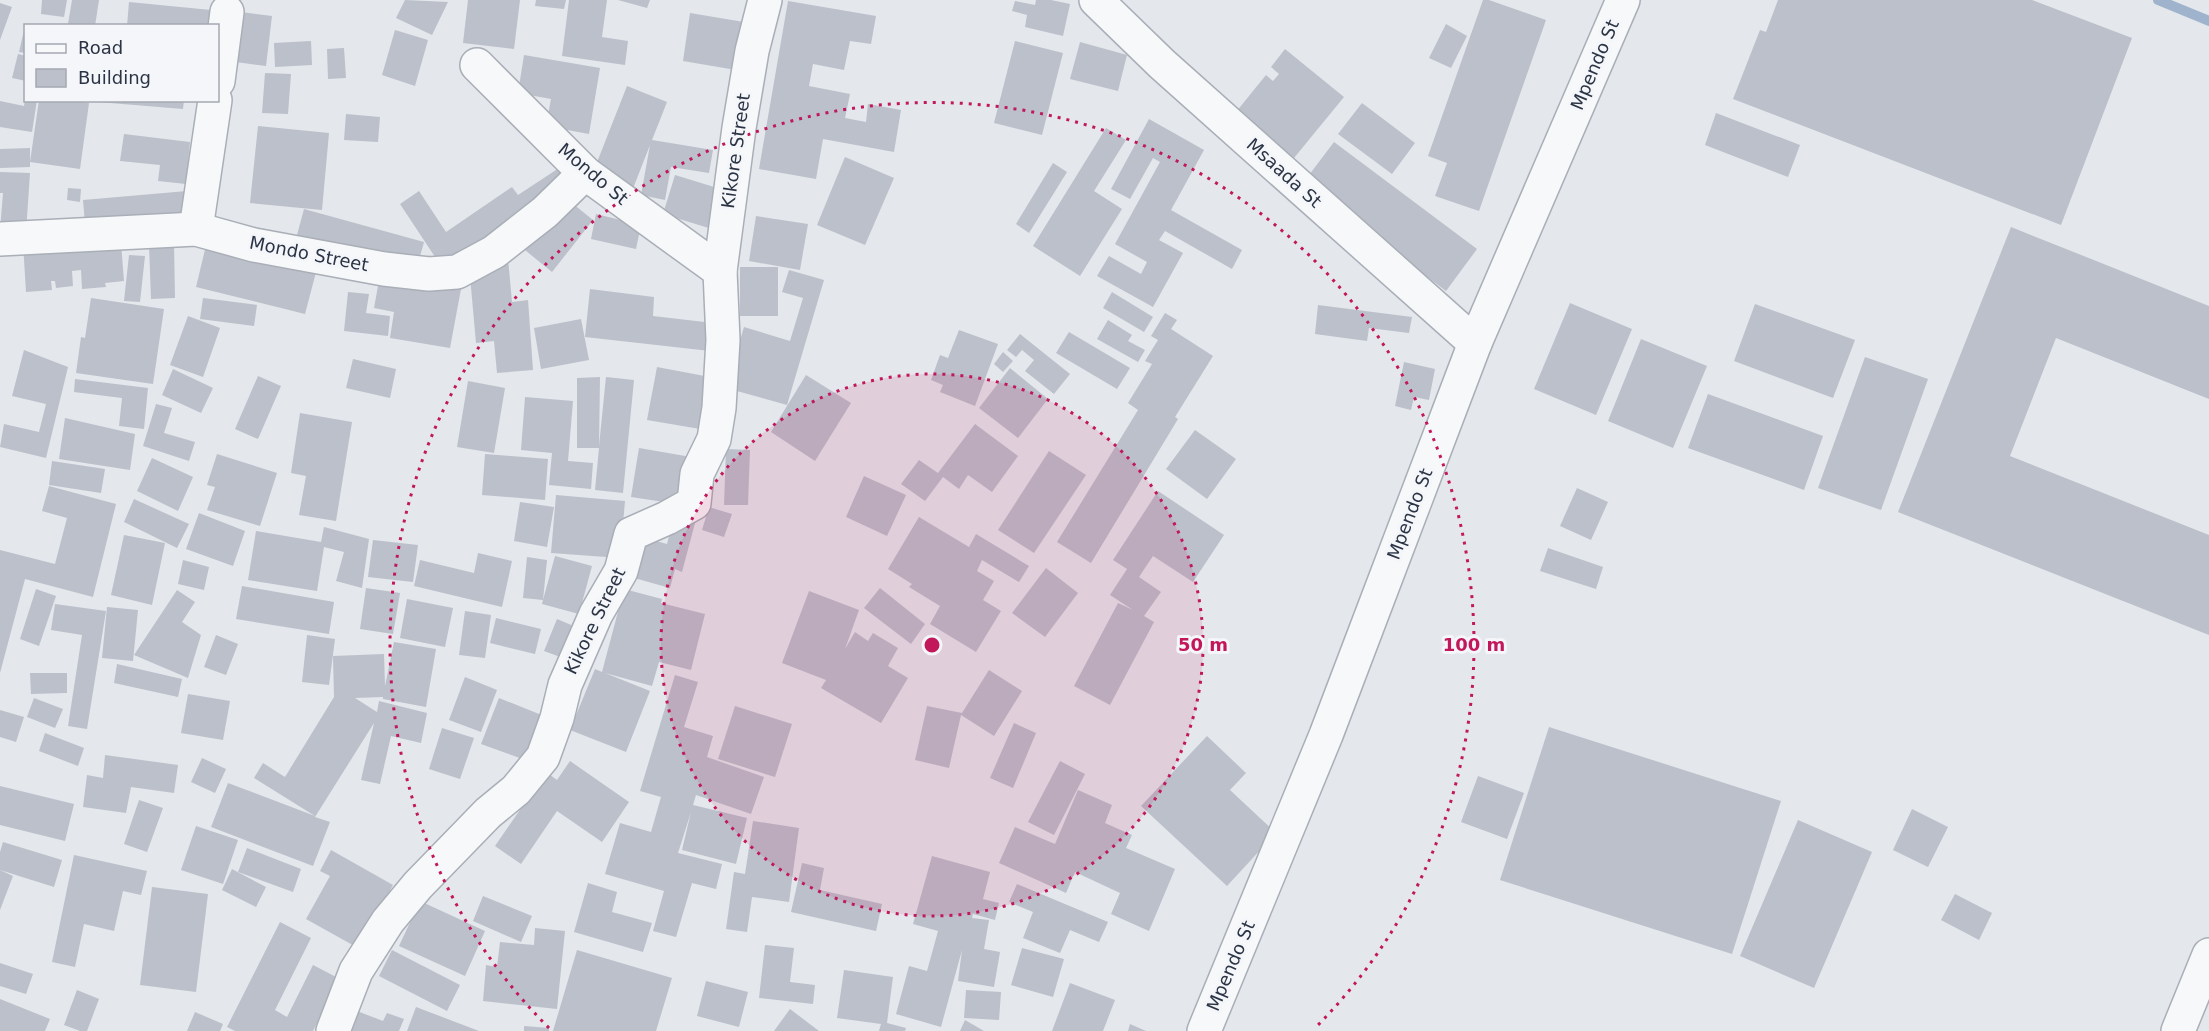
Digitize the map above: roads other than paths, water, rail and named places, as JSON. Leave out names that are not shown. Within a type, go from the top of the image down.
[{"type":"street","name":"Kikore Street","points":[[333,1031],[356,971],[388,921],[418,885],[488,813],[516,790],[543,757],[565,685],[596,614],[621,571],[631,534],[694,503],[697,474],[714,439],[719,408],[723,340],[720,271],[739,128],[752,51],[765,0]]},
{"type":"street","name":"Msaada St","points":[[1096,0],[1162,64],[1475,343]]},
{"type":"street","name":"Mpendo St","points":[[1203,1031],[1326,735],[1475,343],[1623,0]]},
{"type":"street","points":[[219,73],[227,12]]},
{"type":"street","name":"Mondo St","points":[[477,65],[585,173],[720,271]]},
{"type":"street","points":[[196,229],[215,102]]},
{"type":"street","name":"Mondo Street","points":[[0,239],[196,229],[254,245],[384,269],[429,274],[457,272],[502,245],[545,212],[585,173]]},
{"type":"street","points":[[2191,1020],[2209,955]]},
{"type":"waterway","points":[[2158,0],[2209,21]]}]
